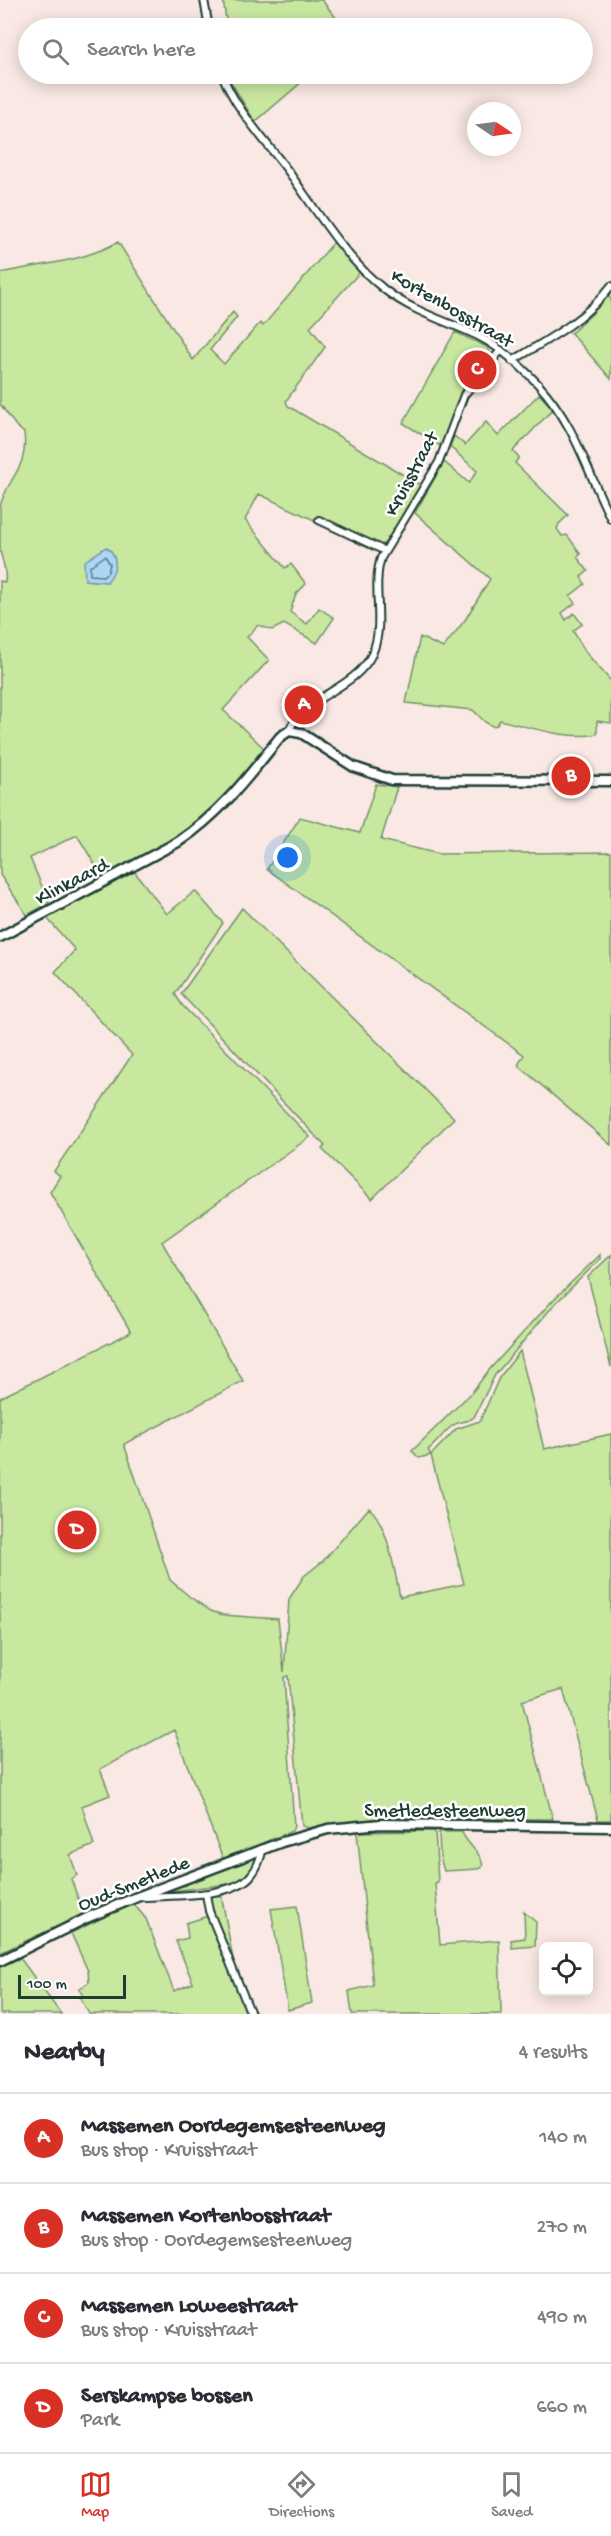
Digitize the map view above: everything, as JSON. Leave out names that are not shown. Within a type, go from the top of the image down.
[{"type":"street","points":[[204,0],[207,18]]},
{"type":"street","name":"Kortenbosstraat","points":[[227,84],[239,106],[358,264],[385,290],[411,307],[479,337],[501,350],[537,384],[559,410],[577,440],[611,519]]},
{"type":"street","points":[[512,361],[570,327],[601,300],[611,286]]},
{"type":"street","name":"Kruisstraat","points":[[289,731],[297,717],[350,678],[364,666],[372,654],[378,626],[377,573],[385,551],[439,462],[464,395],[501,350]]},
{"type":"street","points":[[319,520],[385,551]]},
{"type":"street","points":[[289,731],[301,733],[354,767],[393,780],[611,782]]},
{"type":"street","name":"Klinkaard","points":[[0,937],[178,842],[201,826],[219,810],[280,737],[289,731]]},
{"type":"street","name":"Smetledesteenweg","points":[[282,1842],[328,1829],[355,1825],[611,1827]]},
{"type":"street","name":"Oud-Smetlede","points":[[0,1961],[89,1917],[282,1842]]},
{"type":"street","points":[[137,1897],[206,1894],[241,1883],[252,1875],[263,1848]]},
{"type":"street","points":[[206,1894],[209,1911],[251,2014]]},
{"type":"green space","points":[[223,0],[322,0],[336,18],[226,18]]},
{"type":"green space","points":[[232,84],[299,84],[255,122]]},
{"type":"green space","points":[[335,241],[360,272],[310,327],[325,347],[286,401],[288,406],[422,486],[387,541],[380,546],[317,516],[316,521],[259,494],[245,520],[285,568],[291,564],[306,584],[296,594],[290,612],[307,624],[319,608],[334,618],[317,643],[284,624],[272,630],[258,625],[247,637],[269,660],[223,710],[264,748],[223,798],[185,832],[102,876],[77,835],[30,858],[49,903],[27,915],[0,875],[0,581],[5,582],[5,570],[0,550],[0,507],[20,465],[25,445],[24,433],[0,404],[0,273],[76,258],[118,242],[193,360],[233,312],[237,317],[210,350],[224,364],[260,323],[263,326]],"holes":[[[106,548],[111,551],[115,560],[107,582],[85,580],[89,560]]]},
{"type":"green space","points":[[608,296],[611,299],[611,379],[571,333]]},
{"type":"green space","points":[[455,332],[487,347],[491,354],[461,391],[442,447],[403,423]]},
{"type":"green space","points":[[539,394],[553,409],[513,451],[519,457],[515,463],[568,515],[557,529],[562,536],[567,535],[581,554],[577,557],[588,571],[581,577],[585,584],[570,596],[575,603],[562,613],[566,620],[574,613],[582,624],[573,631],[587,654],[611,681],[611,723],[597,721],[597,734],[562,734],[500,720],[497,725],[492,726],[473,710],[406,703],[420,637],[443,648],[465,620],[490,579],[415,513],[444,462],[469,483],[477,471],[450,447],[454,436],[465,445],[486,422],[498,436]]},
{"type":"green space","points":[[376,784],[397,787],[381,840],[439,854],[611,852],[611,1145],[518,1065],[524,1055],[267,869],[300,817],[360,833]]},
{"type":"green space","points":[[134,871],[167,914],[195,891],[223,923],[175,994],[182,1005],[310,1137],[162,1242],[243,1381],[124,1444],[170,1580],[211,1611],[223,1615],[278,1619],[284,1672],[289,1599],[304,1576],[323,1561],[369,1508],[376,1515],[386,1537],[400,1597],[464,1584],[431,1455],[456,1429],[480,1421],[499,1378],[520,1351],[544,1449],[611,1434],[611,1820],[598,1820],[563,1689],[522,1701],[553,1819],[383,1818],[308,1828],[302,1826],[288,1676],[284,1677],[294,1826],[292,1831],[223,1859],[174,1730],[100,1769],[110,1795],[82,1806],[94,1845],[70,1855],[77,1875],[71,1879],[84,1914],[0,1953],[0,1398],[131,1332],[50,1192],[60,1176],[54,1171],[132,1055],[55,972],[75,950],[46,917]]},
{"type":"green space","points":[[242,908],[454,1118],[372,1199],[322,1149],[325,1146],[181,994]]},
{"type":"green space","points":[[600,1255],[600,1259],[553,1306],[495,1375],[474,1417],[455,1424],[449,1429],[428,1450],[431,1455],[419,1458],[412,1451],[473,1391],[489,1370],[554,1299]]},
{"type":"green space","points":[[611,1255],[611,1367],[588,1277]]},
{"type":"green space","points":[[435,1831],[438,1882],[435,1883],[440,1945],[499,1940],[501,2014],[352,2014],[349,1991],[373,1985],[357,1832]]},
{"type":"green space","points":[[439,1832],[462,1832],[480,1857],[483,1866],[478,1869],[444,1871],[440,1857]]},
{"type":"green space","points":[[256,1856],[255,1865],[250,1872],[236,1883],[164,1892]]},
{"type":"green space","points":[[221,1893],[234,1965],[209,1901],[213,1894]]},
{"type":"green space","points":[[133,1903],[146,1919],[174,1991],[193,1983],[176,1941],[188,1938],[186,1923],[208,1916],[249,2014],[89,2014],[80,1997],[83,1996],[79,1989],[89,1982],[88,1971],[71,1933]]},
{"type":"green space","points":[[297,1906],[312,2003],[288,2010],[271,1909]]},
{"type":"green space","points":[[524,1912],[536,1922],[535,1946],[512,1948],[511,1940],[525,1938]]},
{"type":"green space","points":[[20,1958],[61,2014],[0,2014],[0,1967]]},
{"type":"water","points":[[106,547],[115,559],[110,578],[107,582],[85,580],[84,562]]},
{"type":"place","name":"Massemen Loweestraat","points":[[477,370]]},
{"type":"place","name":"Massemen Oordegemsesteenweg","points":[[304,705]]},
{"type":"place","name":"Massemen Kortenbosstraat","points":[[571,776]]},
{"type":"place","name":"Serskampse bossen","points":[[77,1530]]}]
